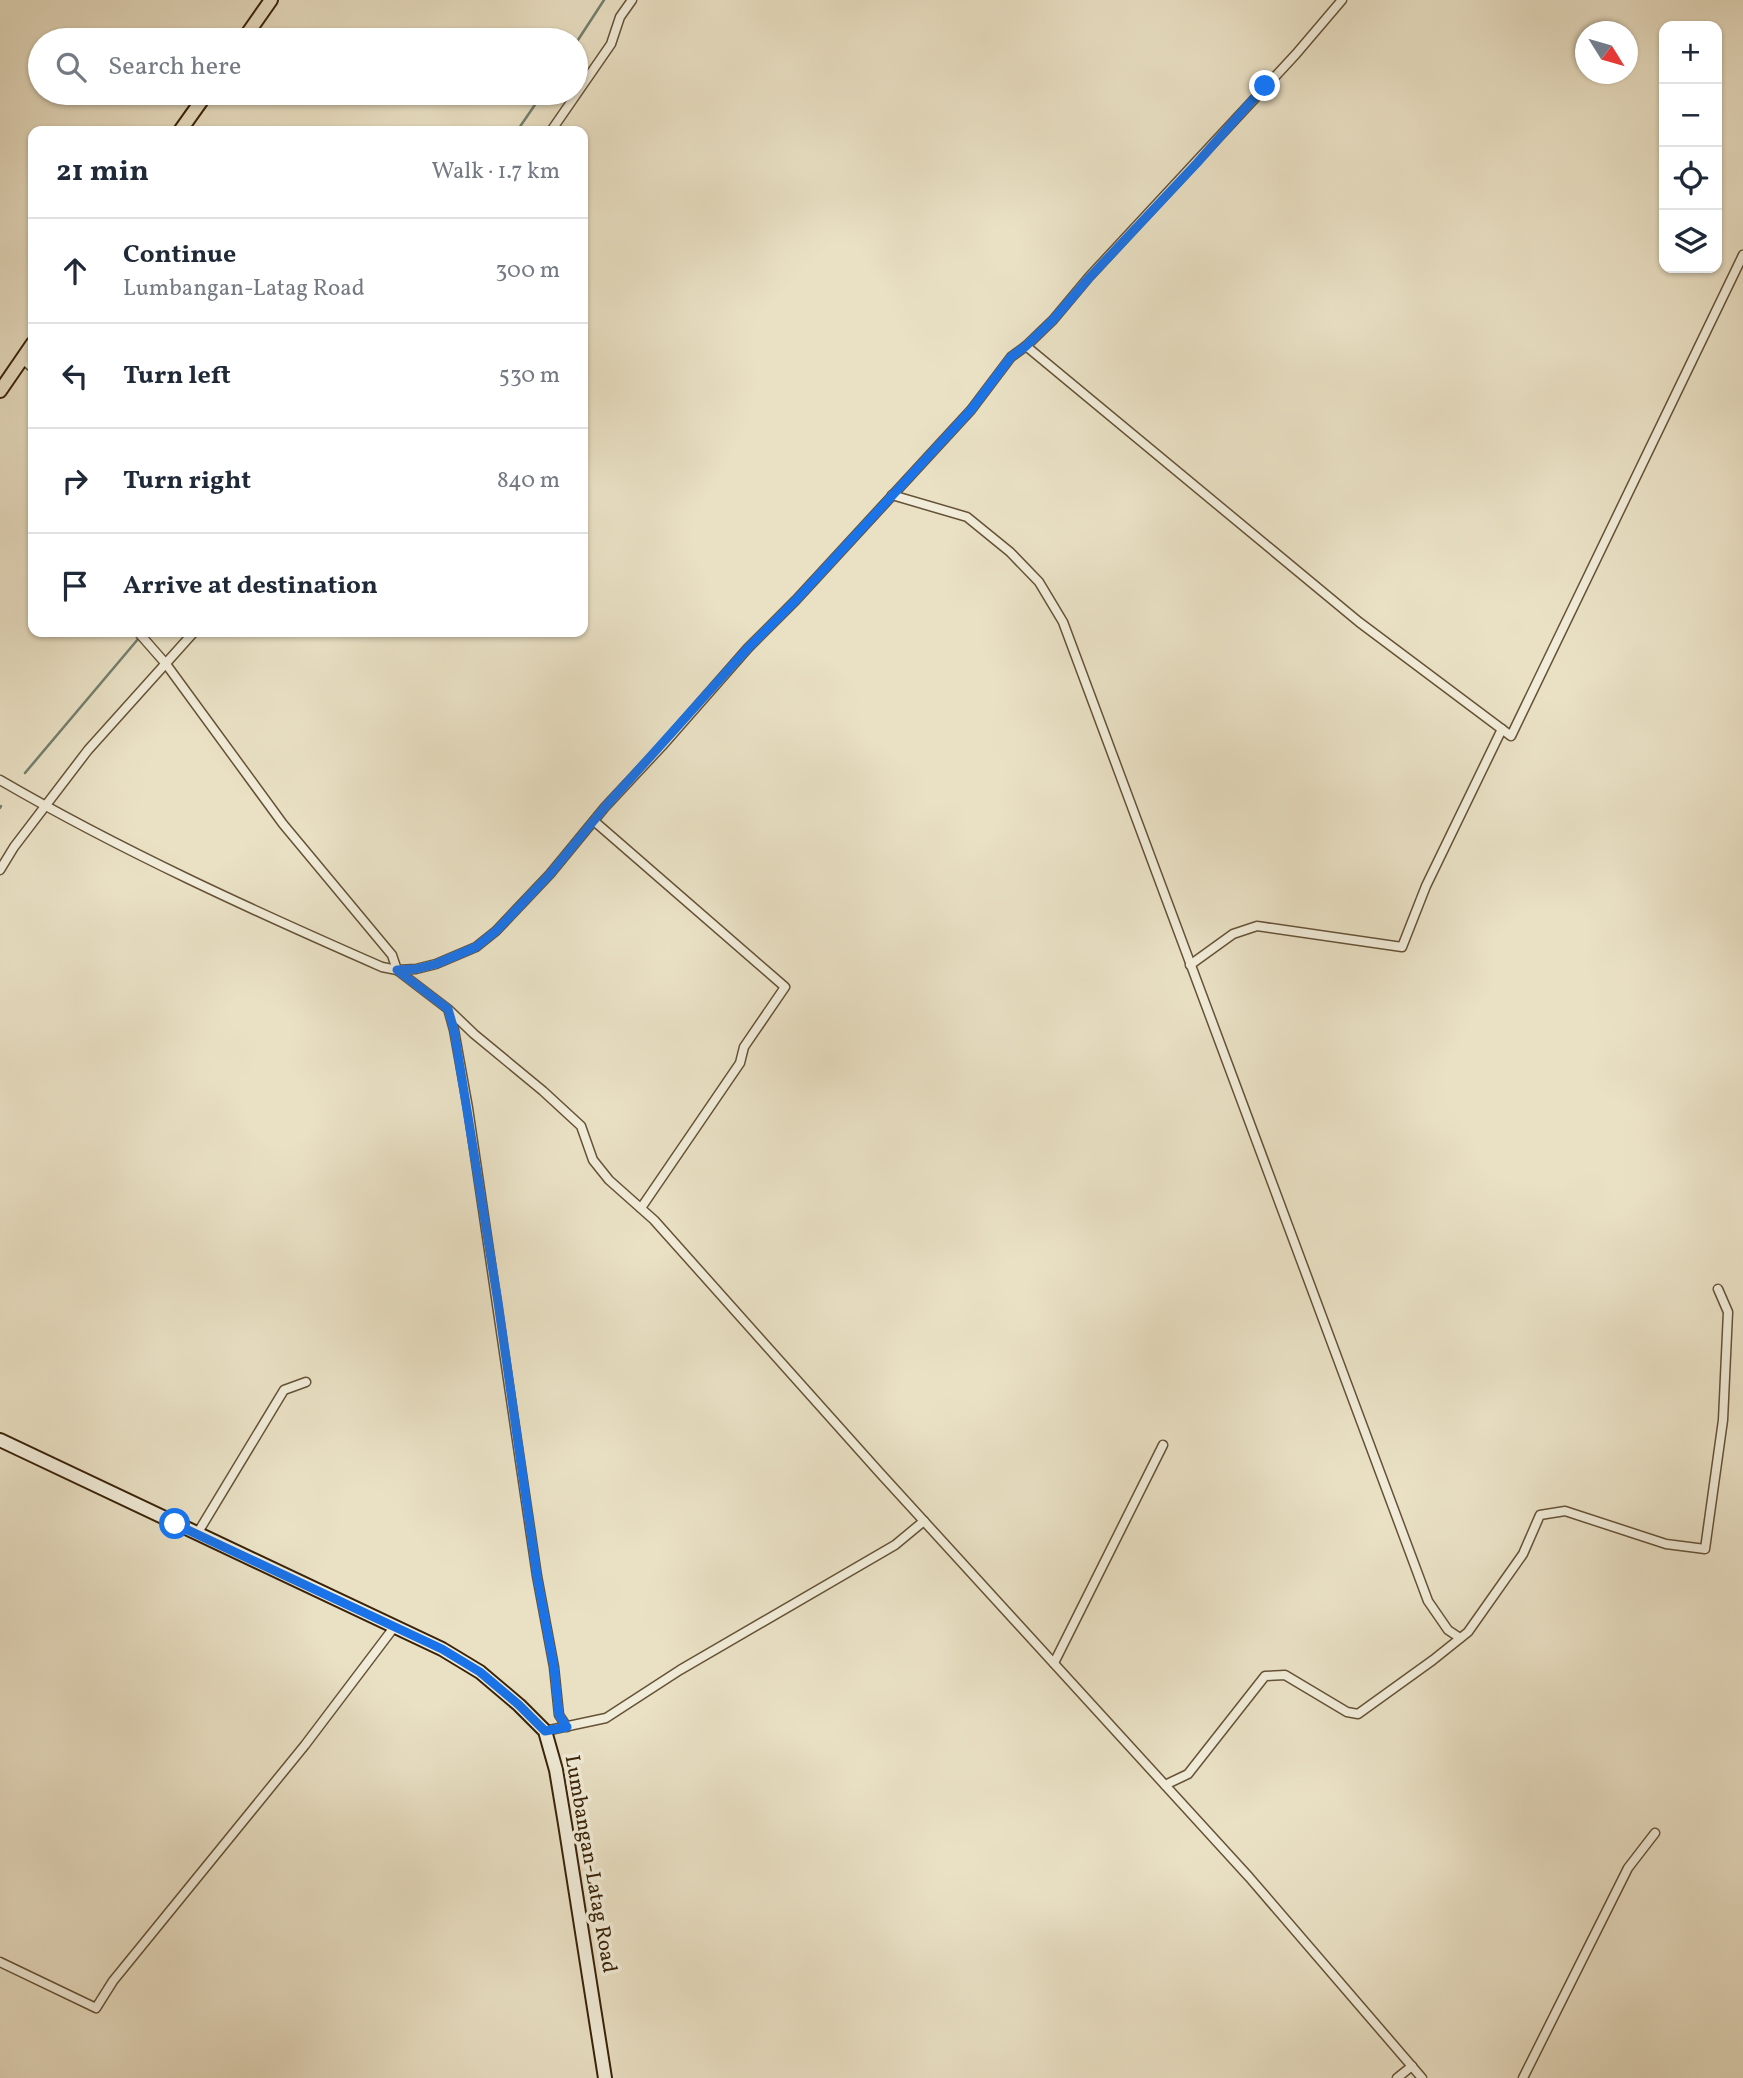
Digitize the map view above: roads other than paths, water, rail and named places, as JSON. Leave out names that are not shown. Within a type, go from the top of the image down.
[{"type":"main road","points":[[251,28],[271,0]]},
{"type":"main road","points":[[184,126],[198,105]]},
{"type":"main road","points":[[0,391],[28,350]]},
{"type":"street","points":[[588,77],[611,44],[620,17],[632,0]]},
{"type":"street","points":[[0,780],[124,847],[267,917],[382,967],[397,970],[416,969],[436,964],[476,947],[496,931],[541,883],[748,648],[796,600],[971,410],[1011,357],[1053,320],[1342,0]]},
{"type":"street","points":[[554,126],[569,105]]},
{"type":"street","points":[[1026,346],[1359,622],[1511,736],[1743,254]]},
{"type":"street","points":[[22,359],[28,364]]},
{"type":"street","points":[[892,495],[967,517],[1010,552],[1039,582],[1062,622],[1428,1601],[1448,1630],[1460,1638]]},
{"type":"street","points":[[142,637],[166,664],[283,824],[392,955],[397,970],[448,1009],[582,1126],[593,1160],[609,1180],[654,1220],[1249,1877],[1422,2078]]},
{"type":"street","points":[[0,870],[14,847],[88,750],[190,637]]},
{"type":"street","points":[[1190,965],[1233,934],[1257,926],[1402,947],[1426,886],[1502,729]]},
{"type":"street","points":[[594,821],[785,987],[744,1047],[740,1063],[641,1208]]},
{"type":"street","points":[[448,1009],[468,1108],[537,1576],[554,1667],[559,1715],[567,1727]]},
{"type":"street","points":[[1165,1785],[1188,1774],[1265,1676],[1285,1675],[1347,1712],[1358,1714],[1433,1660],[1468,1632],[1523,1554],[1540,1515],[1565,1511],[1666,1544],[1705,1549],[1723,1420],[1728,1312],[1718,1289]]},
{"type":"street","points":[[197,1534],[284,1390],[306,1382]]},
{"type":"street","name":"Lumbangan-Latag Road","points":[[0,1440],[442,1649],[480,1672],[545,1731],[563,1810],[605,2078]]},
{"type":"street","points":[[1054,1663],[1163,1445]]},
{"type":"street","points":[[545,1731],[606,1718],[680,1670],[895,1545],[924,1521]]},
{"type":"street","points":[[0,1962],[96,2008],[114,1981],[305,1745],[395,1626]]},
{"type":"street","points":[[1523,2078],[1628,1868],[1655,1833]]},
{"type":"street","points":[[1397,2078],[1412,2066]]},
{"type":"waterway","points":[[586,28],[604,0]]},
{"type":"waterway","points":[[520,126],[535,105]]},
{"type":"waterway","points":[[25,773],[140,637]]}]
